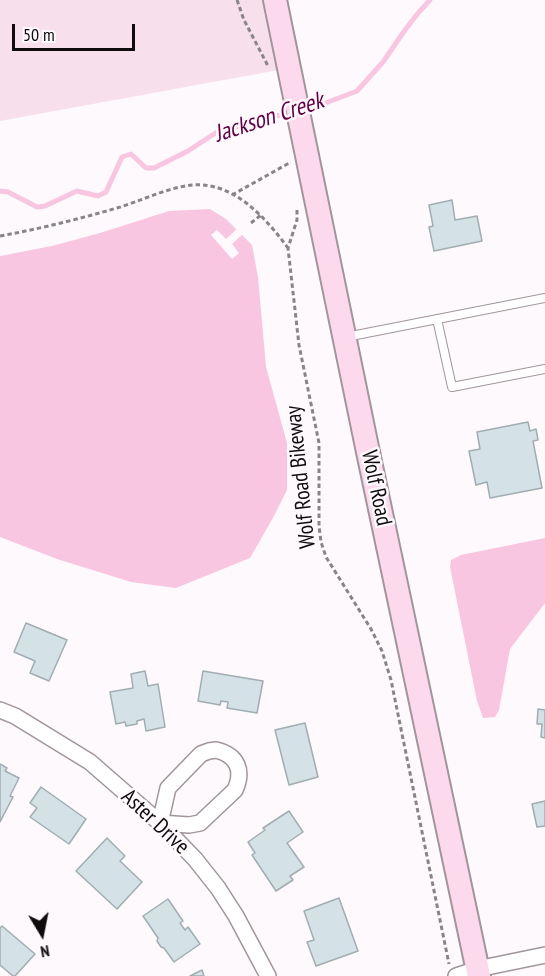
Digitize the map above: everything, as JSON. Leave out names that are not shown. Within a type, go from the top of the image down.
[{"type":"main road","name":"Wolf Road","points":[[275,0],[478,973]]},
{"type":"street","name":"Aster Drive","points":[[0,710],[15,716],[90,762],[160,823],[195,859],[218,888],[236,916],[268,976]]},
{"type":"street","points":[[216,750],[232,758],[238,766],[239,774],[235,790],[200,824],[160,823],[168,788],[201,754],[216,750]]},
{"type":"street","points":[[452,970],[478,973],[545,956]]},
{"type":"lane","points":[[345,337],[545,298]]},
{"type":"lane","points":[[437,319],[452,387],[545,369]]},
{"type":"path","points":[[237,0],[244,20],[271,72]]},
{"type":"path","points":[[291,153],[294,170]]},
{"type":"path","points":[[232,195],[292,161]]},
{"type":"path","points":[[0,236],[116,208],[179,187],[206,185],[221,189],[243,201],[261,215],[288,248]]},
{"type":"path","name":"Wolf Road Bikeway","points":[[297,209],[297,220],[288,248],[299,345],[319,443],[321,542],[327,557],[371,629],[382,651],[391,680],[452,970]]},
{"type":"path","points":[[251,223],[261,215]]},
{"type":"shaded area","points":[[0,0],[269,0],[284,69],[0,121]]},
{"type":"shaded area","points":[[210,209],[226,219],[252,245],[258,277],[266,367],[287,443],[287,490],[250,558],[176,588],[131,582],[57,559],[0,537],[0,256],[52,246],[169,211]]},
{"type":"shaded area","points":[[545,538],[545,603],[510,649],[499,710],[495,717],[483,718],[477,701],[450,567],[451,560],[461,555]]},
{"type":"pier","points":[[239,227],[244,233],[232,244],[239,253],[232,259],[211,235],[217,230],[226,239]]},
{"type":"building","points":[[452,200],[455,220],[477,216],[482,241],[434,251],[429,227],[433,226],[429,205]]},
{"type":"building","points":[[528,422],[530,431],[536,429],[538,440],[533,441],[542,488],[490,498],[487,482],[476,485],[469,451],[480,449],[477,432]]},
{"type":"building","points":[[26,623],[67,640],[49,681],[30,673],[35,661],[14,652]]},
{"type":"building","points":[[145,671],[148,686],[158,684],[165,727],[146,731],[144,719],[137,721],[137,724],[126,726],[125,722],[116,724],[110,692],[133,688],[131,674]]},
{"type":"building","points":[[203,671],[263,681],[257,713],[227,708],[228,702],[221,701],[220,705],[198,701]]},
{"type":"building","points":[[538,709],[545,710],[545,738],[541,737],[542,724],[537,724]]},
{"type":"building","points":[[305,723],[318,777],[289,785],[275,730]]},
{"type":"building","points":[[0,764],[7,768],[5,771],[19,778],[10,796],[13,797],[0,822]]},
{"type":"building","points":[[41,787],[86,819],[69,844],[30,817],[37,808],[30,803]]},
{"type":"building","points":[[545,801],[545,826],[537,827],[532,804]]},
{"type":"building","points":[[289,811],[303,832],[287,843],[304,867],[290,876],[293,880],[276,891],[252,855],[255,853],[248,842],[265,830],[263,828]]},
{"type":"building","points":[[107,838],[125,856],[120,861],[142,882],[117,909],[76,871]]},
{"type":"building","points":[[339,898],[358,951],[316,966],[307,942],[314,940],[304,911]]},
{"type":"building","points":[[168,899],[183,921],[180,923],[185,930],[188,927],[200,944],[174,962],[161,947],[157,941],[158,938],[143,916]]},
{"type":"building","points":[[2,926],[35,954],[15,976],[0,965],[0,928]]},
{"type":"building","points":[[202,970],[204,976],[190,976]]},
{"type":"waterway","name":"Jackson Creek","points":[[303,109],[357,91],[383,62],[430,0]]},
{"type":"waterway","name":"Jackson Creek","points":[[0,191],[8,192],[37,207],[45,206],[77,191],[98,196],[106,192],[122,157],[131,154],[146,168],[154,168],[188,151],[217,132],[291,112]]}]
